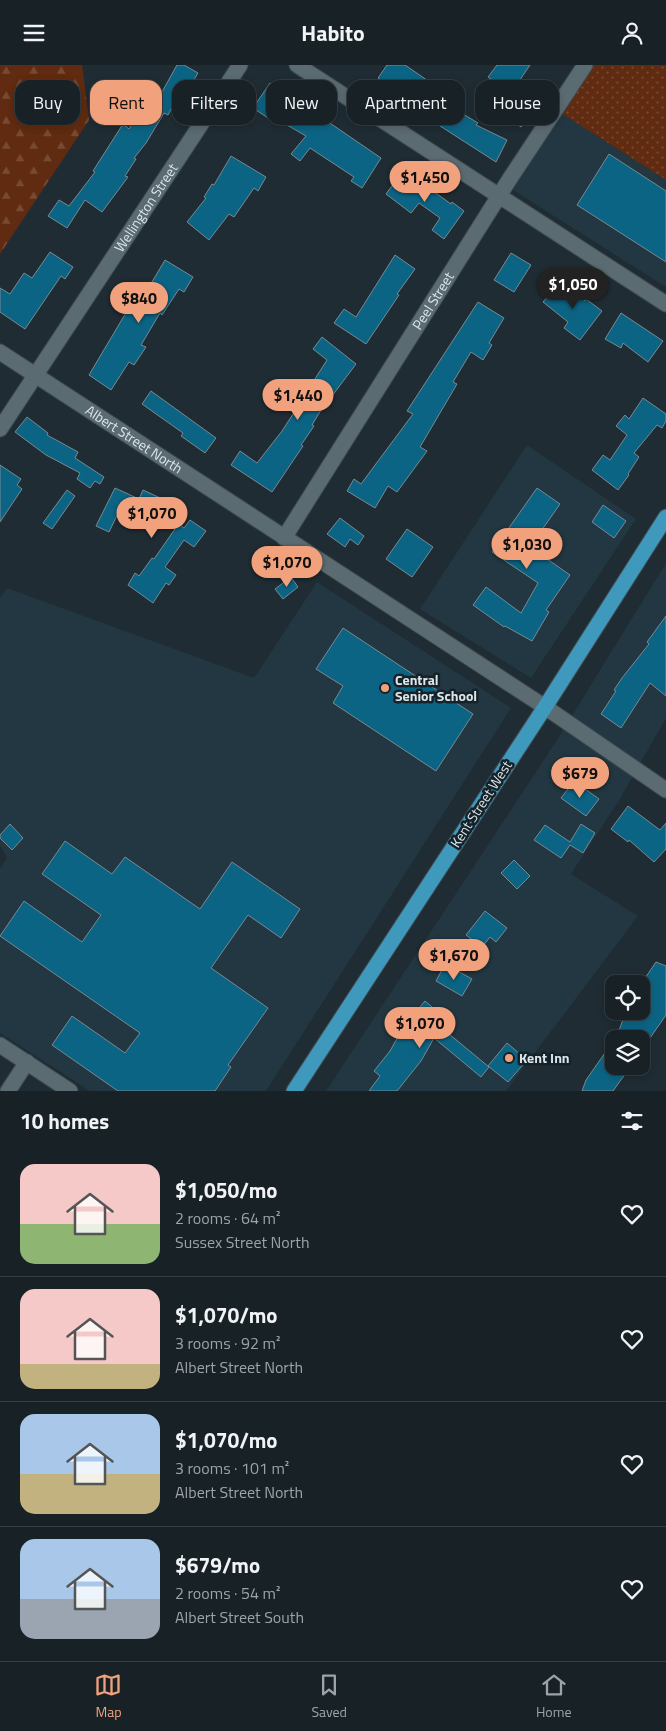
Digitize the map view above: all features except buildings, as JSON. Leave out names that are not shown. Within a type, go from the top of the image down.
[{"type":"main road","name":"Kent Street West","points":[[294,1091],[545,707],[666,517]]},
{"type":"street","name":"Wellington Street","points":[[0,429],[240,65]]},
{"type":"street","points":[[297,65],[666,304]]},
{"type":"street","name":"Peel Street","points":[[284,538],[499,196],[585,65]]},
{"type":"street","name":"Albert Street North","points":[[0,352],[545,707],[666,790]]},
{"type":"street","points":[[0,1045],[70,1091]]},
{"type":"street","points":[[8,1091],[27,1062]]},
{"type":"shaded area","points":[[561,113],[666,180],[666,287],[513,190],[554,125],[559,125]]},
{"type":"shaded area","points":[[527,445],[636,519],[531,678],[420,609]]},
{"type":"shaded area","points":[[666,563],[666,718],[620,799],[571,874],[638,916],[506,1091],[326,1091],[557,740]]},
{"type":"shaded area","points":[[317,582],[511,708],[266,1091],[90,1091],[0,1033],[0,869],[7,858],[0,845],[0,598],[7,588],[254,678]]},
{"type":"green space","points":[[0,65],[82,65],[89,120],[0,254]]},
{"type":"green space","points":[[592,65],[666,65],[666,180],[561,113]]},
{"type":"place","name":"Central Senior School","points":[[385,688]]},
{"type":"place","name":"Kent Inn","points":[[509,1058]]}]
